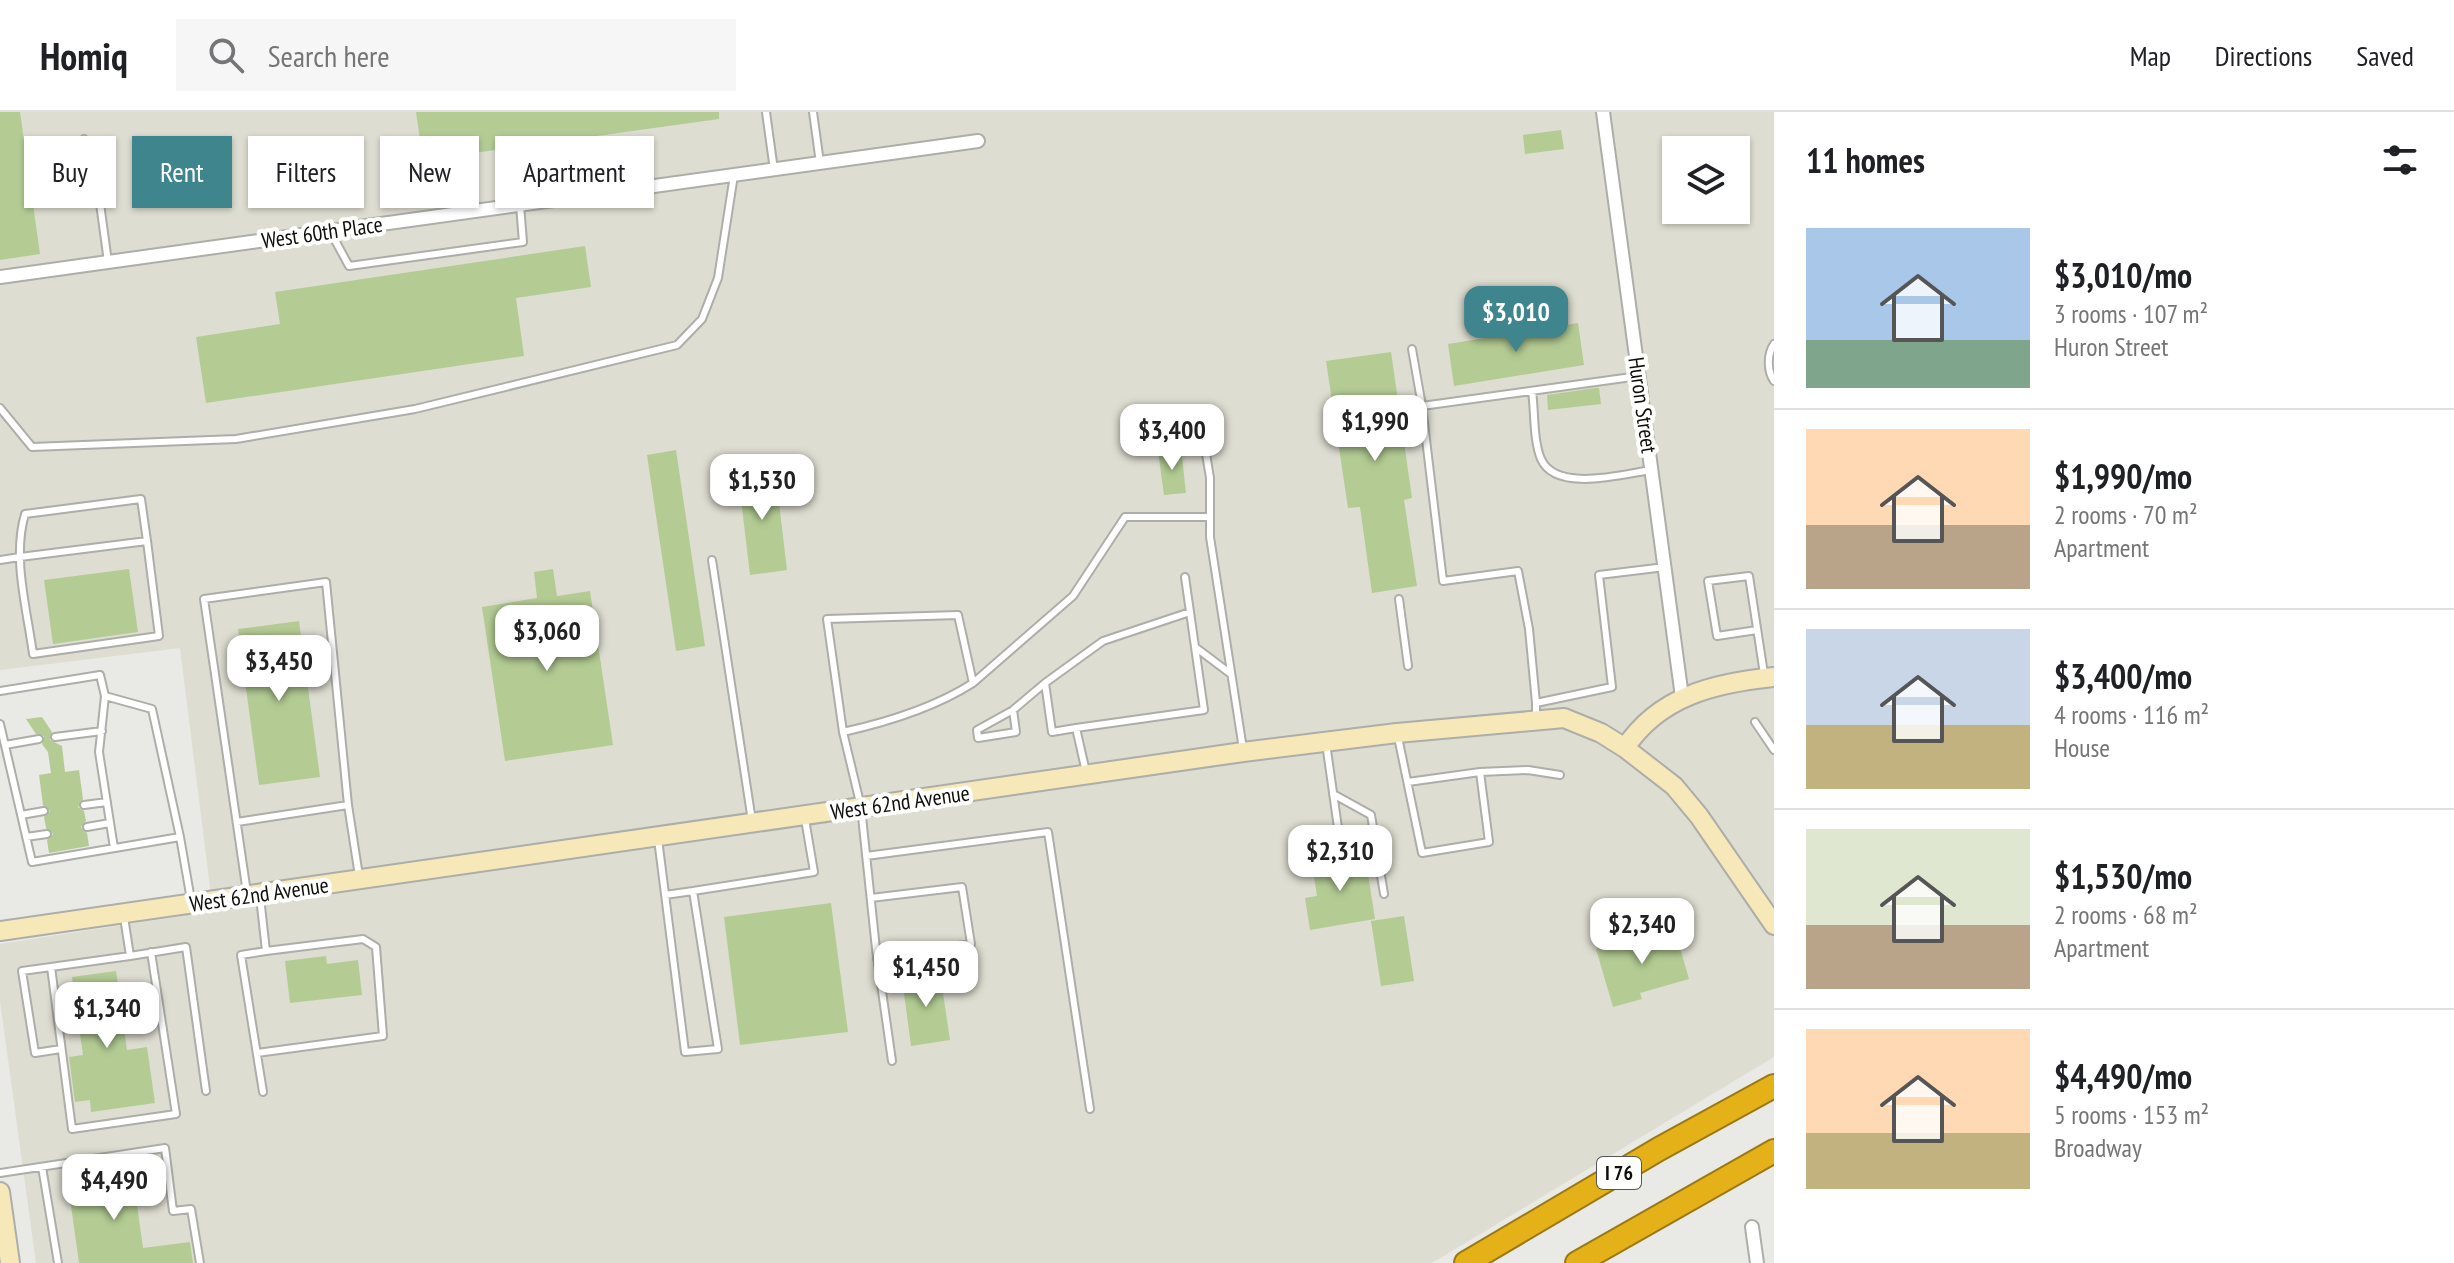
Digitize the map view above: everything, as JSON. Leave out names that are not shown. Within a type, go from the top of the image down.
[{"type":"highway","name":"I 76","points":[[1466,1263],[1659,1149],[1774,1086]]},
{"type":"highway","name":"I 76","points":[[1577,1263],[1774,1151]]},
{"type":"street","name":"Huron Street","points":[[1603,112],[1682,697]]},
{"type":"street","name":"West 60th Place","points":[[654,186],[978,141]]},
{"type":"street","name":"West 60th Place","points":[[0,277],[498,208]]},
{"type":"street","points":[[1769,677],[1713,687],[1682,697],[1643,723],[1625,748],[1655,769],[1682,796],[1774,925]]},
{"type":"street","name":"West 62nd Avenue","points":[[0,931],[1536,711],[1601,733],[1625,748]]},
{"type":"street","points":[[0,1192],[10,1263]]},
{"type":"street","points":[[1752,1227],[1757,1263]]},
{"type":"lane","points":[[766,112],[774,170]]},
{"type":"lane","points":[[813,112],[820,163]]},
{"type":"lane","points":[[0,408],[32,447],[236,439],[415,409],[677,345],[702,319],[718,278],[734,175]]},
{"type":"lane","points":[[101,208],[108,262]]},
{"type":"lane","points":[[330,231],[349,266],[523,242],[520,208]]},
{"type":"lane","points":[[1774,344],[1769,352],[1774,381]]},
{"type":"lane","points":[[1412,349],[1443,581],[1518,571],[1529,629],[1536,711],[1612,687],[1599,575],[1665,567]]},
{"type":"lane","points":[[1422,406],[1639,376]]},
{"type":"lane","points":[[1532,391],[1541,458],[1549,471],[1575,480],[1651,470]]},
{"type":"lane","points":[[1200,417],[1210,478],[1210,537],[1243,752]]},
{"type":"lane","points":[[141,499],[147,541],[159,636],[33,654],[18,538],[25,514],[141,499]]},
{"type":"lane","points":[[843,732],[878,724],[924,707],[973,683],[1073,596],[1125,517],[1210,517]]},
{"type":"lane","points":[[0,560],[147,541]]},
{"type":"lane","points":[[712,560],[752,821]]},
{"type":"lane","points":[[1757,630],[1717,636],[1708,581],[1749,576],[1757,630],[1769,677]]},
{"type":"lane","points":[[1045,683],[1052,732],[1204,710],[1185,577]]},
{"type":"lane","points":[[266,951],[237,822],[204,599],[326,582],[348,805],[359,880]]},
{"type":"lane","points":[[1399,599],[1408,666]]},
{"type":"lane","points":[[1013,710],[1016,732],[978,738],[977,730],[1013,710],[1103,641],[1190,612]]},
{"type":"lane","points":[[892,1061],[877,959],[861,807],[843,732],[827,619],[958,615],[973,683]]},
{"type":"lane","points":[[1195,647],[1232,675]]},
{"type":"lane","points":[[0,691],[100,675],[105,696],[99,752],[114,848]]},
{"type":"lane","points":[[105,696],[152,709],[191,904]]},
{"type":"lane","points":[[1755,722],[1774,750]]},
{"type":"lane","points":[[0,724],[32,862],[180,837]]},
{"type":"lane","points":[[1076,728],[1087,775]]},
{"type":"lane","points":[[55,737],[102,731]]},
{"type":"lane","points":[[1397,733],[1422,853],[1489,842],[1480,772]]},
{"type":"lane","points":[[5,745],[39,739]]},
{"type":"lane","points":[[1326,743],[1340,842]]},
{"type":"lane","points":[[1408,782],[1480,772],[1528,770],[1560,775]]},
{"type":"lane","points":[[1333,794],[1371,815],[1384,894]]},
{"type":"lane","points":[[84,805],[107,802]]},
{"type":"lane","points":[[237,822],[348,805]]},
{"type":"lane","points":[[21,815],[44,811]]},
{"type":"lane","points":[[665,895],[814,872],[804,815]]},
{"type":"lane","points":[[87,827],[110,823]]},
{"type":"lane","points":[[866,856],[1048,832],[1090,1109]]},
{"type":"lane","points":[[26,837],[47,834]]},
{"type":"lane","points":[[658,835],[685,1052],[718,1049],[693,891]]},
{"type":"lane","points":[[871,898],[962,887],[971,944],[877,959]]},
{"type":"lane","points":[[123,913],[130,956]]},
{"type":"lane","points":[[257,1053],[383,1036],[376,947],[363,939],[241,955],[263,1092]]},
{"type":"lane","points":[[61,1049],[35,1053],[22,971],[186,947],[206,1091]]},
{"type":"lane","points":[[51,967],[72,1129],[176,1114],[151,952]]},
{"type":"lane","points":[[0,1173],[165,1148],[173,1211],[191,1209],[200,1263]]},
{"type":"lane","points":[[42,1167],[58,1263]]},
{"type":"shaded area","points":[[0,112],[1774,112],[1774,1057],[1432,1263],[36,1263],[0,1001],[0,944],[213,911],[180,648],[0,670]]},
{"type":"building","points":[[0,112],[20,112],[24,140],[24,208],[34,208],[40,254],[0,260]]},
{"type":"building","points":[[416,112],[719,112],[719,119],[596,136],[495,136],[495,150],[479,152],[479,136],[420,136]]},
{"type":"building","points":[[1561,130],[1564,149],[1525,154],[1523,135]]},
{"type":"building","points":[[585,246],[591,287],[516,298],[524,356],[206,403],[196,337],[280,324],[275,292]]},
{"type":"building","points":[[1578,323],[1584,365],[1454,386],[1448,344]]},
{"type":"building","points":[[1391,352],[1412,498],[1404,500],[1417,586],[1372,593],[1360,507],[1348,508],[1326,361]]},
{"type":"building","points":[[1599,388],[1601,404],[1548,410],[1547,395]]},
{"type":"building","points":[[1181,448],[1186,493],[1164,495],[1158,451]]},
{"type":"building","points":[[676,450],[705,646],[676,651],[647,455]]},
{"type":"building","points":[[775,469],[787,570],[750,575],[738,474]]},
{"type":"building","points":[[129,569],[138,632],[53,644],[44,580]]},
{"type":"building","points":[[553,569],[557,596],[590,591],[613,745],[505,761],[482,607],[537,598],[534,572]]},
{"type":"building","points":[[299,621],[320,777],[259,785],[238,629]]},
{"type":"building","points":[[42,717],[52,732],[50,740],[62,746],[65,772],[79,770],[83,799],[78,807],[84,811],[86,821],[81,827],[87,833],[89,846],[49,853],[47,840],[53,834],[46,828],[44,817],[50,811],[43,805],[39,775],[51,773],[48,752],[42,744],[44,736],[36,734],[26,719]]},
{"type":"building","points":[[1365,855],[1375,919],[1310,930],[1305,898],[1317,896],[1312,863]]},
{"type":"building","points":[[831,903],[848,1032],[740,1045],[724,917]]},
{"type":"building","points":[[1404,916],[1414,981],[1381,986],[1371,921]]},
{"type":"building","points":[[1674,927],[1689,979],[1640,993],[1642,999],[1613,1007],[1596,949]]},
{"type":"building","points":[[326,956],[327,964],[358,960],[362,995],[290,1003],[285,961]]},
{"type":"building","points":[[116,971],[127,1050],[147,1047],[155,1103],[91,1112],[90,1100],[75,1102],[69,1057],[83,1055],[72,977]]},
{"type":"building","points":[[940,973],[950,1040],[911,1046],[902,978]]},
{"type":"building","points":[[132,1168],[143,1248],[190,1242],[193,1263],[79,1263],[67,1177]]}]
